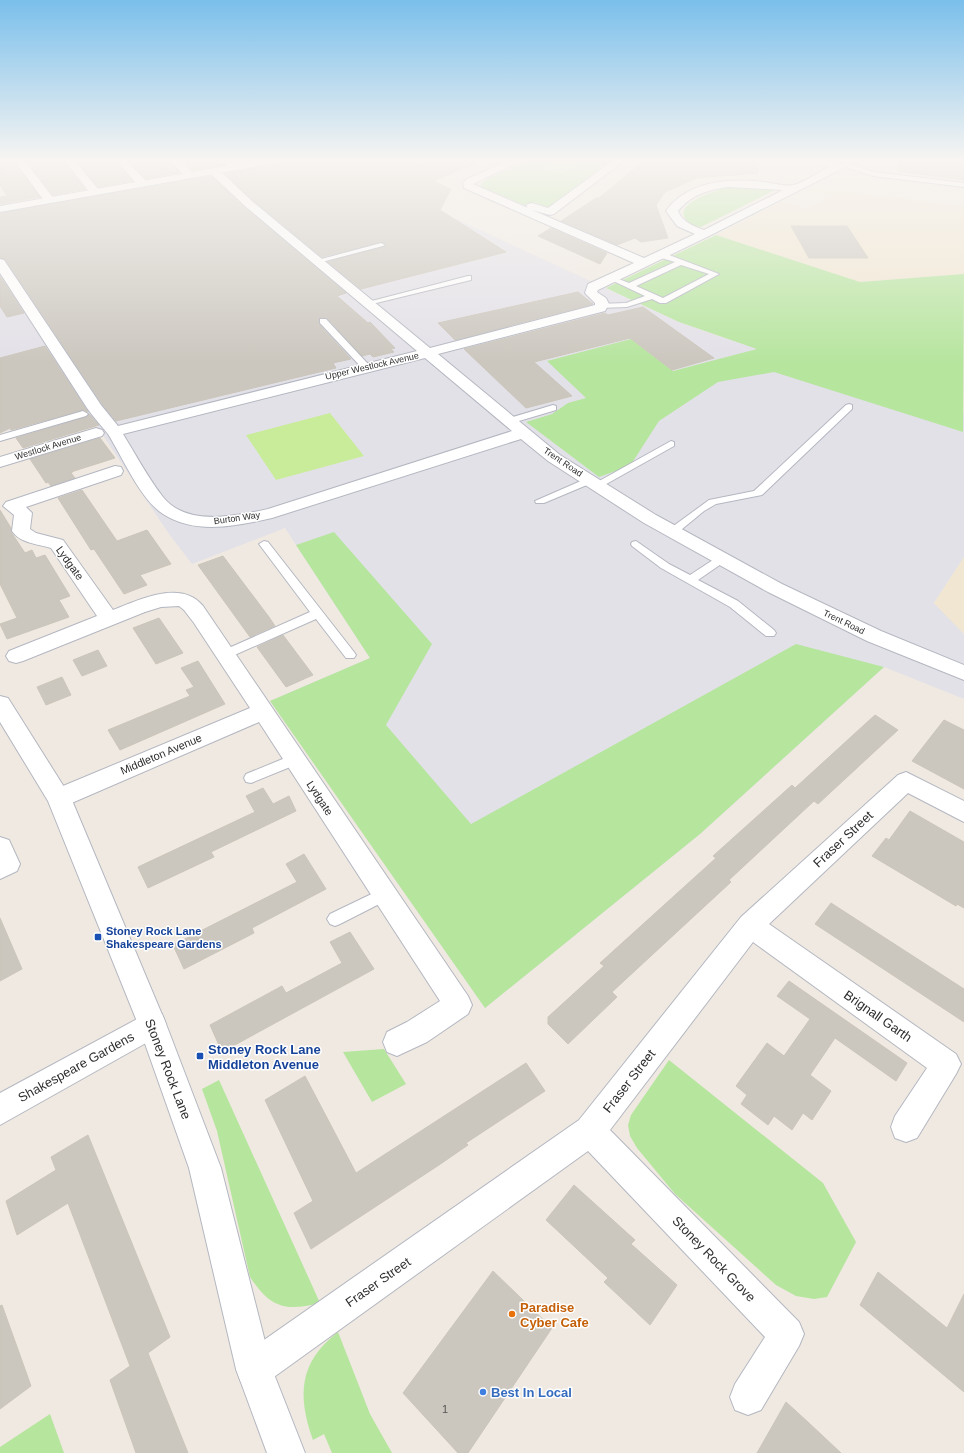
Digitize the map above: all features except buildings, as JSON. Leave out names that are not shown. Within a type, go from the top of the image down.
[{"type":"street","name":"Trent Road","points":[[277,228],[554,458],[672,532],[720,560],[874,636],[964,673]]},
{"type":"street","points":[[564,228],[643,262]]},
{"type":"street","points":[[691,228],[705,234]]},
{"type":"street","points":[[601,306],[601,301],[591,293],[591,290],[598,285],[643,262],[717,228]]},
{"type":"street","name":"Burton Way","points":[[0,263],[95,408],[114,432],[157,501],[164,508],[186,518],[200,522],[213,522],[256,517],[523,433]]},
{"type":"street","name":"Upper Westlock Avenue","points":[[114,432],[366,367],[428,353],[593,311],[601,306]]},
{"type":"street","name":"Westlock Avenue","points":[[0,462],[96,433]]},
{"type":"street","name":"Lydgate","points":[[6,508],[115,471]]},
{"type":"street","name":"Lydgate","points":[[6,508],[23,513],[21,531],[30,537],[57,544],[109,618]]},
{"type":"street","name":"Lydgate","points":[[16,656],[109,618],[168,598],[179,598],[189,602],[226,654],[458,1005],[417,1032],[397,1042]]},
{"type":"street","name":"Stoney Rock Lane","points":[[0,704],[59,798],[152,1024],[205,1168],[254,1368],[286,1453]]},
{"type":"street","name":"Middleton Avenue","points":[[59,798],[264,711]]},
{"type":"street","name":"Fraser Street","points":[[254,1368],[590,1131],[750,925],[906,781],[964,812]]},
{"type":"street","points":[[0,847],[8,864],[0,868]]},
{"type":"street","name":"Brignall Garth","points":[[750,925],[946,1064],[906,1127]]},
{"type":"street","name":"Shakespeare Gardens","points":[[0,1110],[152,1024]]},
{"type":"street","name":"Stoney Rock Grove","points":[[590,1131],[787,1334],[748,1397]]},
{"type":"lane","points":[[318,262],[381,245]]},
{"type":"lane","points":[[611,278],[663,301],[715,274],[661,255]]},
{"type":"lane","points":[[630,286],[681,262]]},
{"type":"lane","points":[[368,303],[468,278]]},
{"type":"lane","points":[[601,306],[627,305],[652,296]]},
{"type":"lane","points":[[323,321],[366,367]]},
{"type":"lane","points":[[672,532],[717,500],[749,497],[758,493],[849,407]]},
{"type":"lane","points":[[509,421],[553,408]]},
{"type":"lane","points":[[0,438],[83,414]]},
{"type":"lane","points":[[540,502],[593,483],[671,444]]},
{"type":"lane","points":[[264,544],[316,614],[350,655]]},
{"type":"lane","points":[[636,544],[665,566],[734,604],[770,633]]},
{"type":"lane","points":[[690,580],[720,560]]},
{"type":"lane","points":[[226,654],[316,614]]},
{"type":"lane","points":[[251,778],[295,759]]},
{"type":"lane","points":[[334,920],[384,894]]},
{"type":"shaded area","points":[[0,228],[475,228],[679,322],[721,337],[964,413],[964,557],[934,603],[964,634],[964,699],[884,667],[700,834],[485,1008],[270,701],[370,658],[285,528],[192,564],[169,534],[84,407],[0,433]]},
{"type":"shaded area","points":[[730,228],[964,228],[964,274],[860,282],[716,235]]},
{"type":"shaded area","points":[[964,557],[964,634],[934,603]]},
{"type":"green space","points":[[716,235],[860,282],[964,274],[963,432],[774,372],[718,382],[659,421],[630,466],[599,477],[526,422],[552,414],[568,403],[586,398],[547,361],[631,339],[673,371],[757,349],[679,322],[606,288]]},
{"type":"green space","points":[[330,413],[364,456],[276,480],[246,435]]},
{"type":"green space","points":[[334,532],[432,644],[386,725],[471,824],[796,644],[884,667],[700,834],[485,1008],[270,701],[370,658],[296,545]]},
{"type":"green space","points":[[384,1049],[406,1084],[372,1102],[343,1052]]},
{"type":"green space","points":[[669,1060],[823,1183],[856,1242],[827,1297],[814,1299],[796,1296],[776,1285],[675,1194],[637,1148],[630,1136],[628,1125],[631,1115]]},
{"type":"green space","points":[[219,1080],[320,1303],[297,1307],[279,1305],[264,1295],[250,1277],[217,1131],[202,1089]]},
{"type":"green space","points":[[338,1332],[370,1414],[392,1453],[332,1453],[324,1434],[313,1440],[305,1408],[305,1380],[315,1355],[325,1343]]},
{"type":"green space","points":[[50,1414],[64,1453],[0,1453],[0,1447]]},
{"type":"place","name":"Stoney Rock Lane Shakespeare Gardens","points":[[98,937]]},
{"type":"place","name":"Stoney Rock Lane Middleton Avenue","points":[[200,1056]]},
{"type":"place","name":"Paradise Cyber Cafe","points":[[512,1314]]},
{"type":"place","name":"Best In Local","points":[[483,1392]]}]
